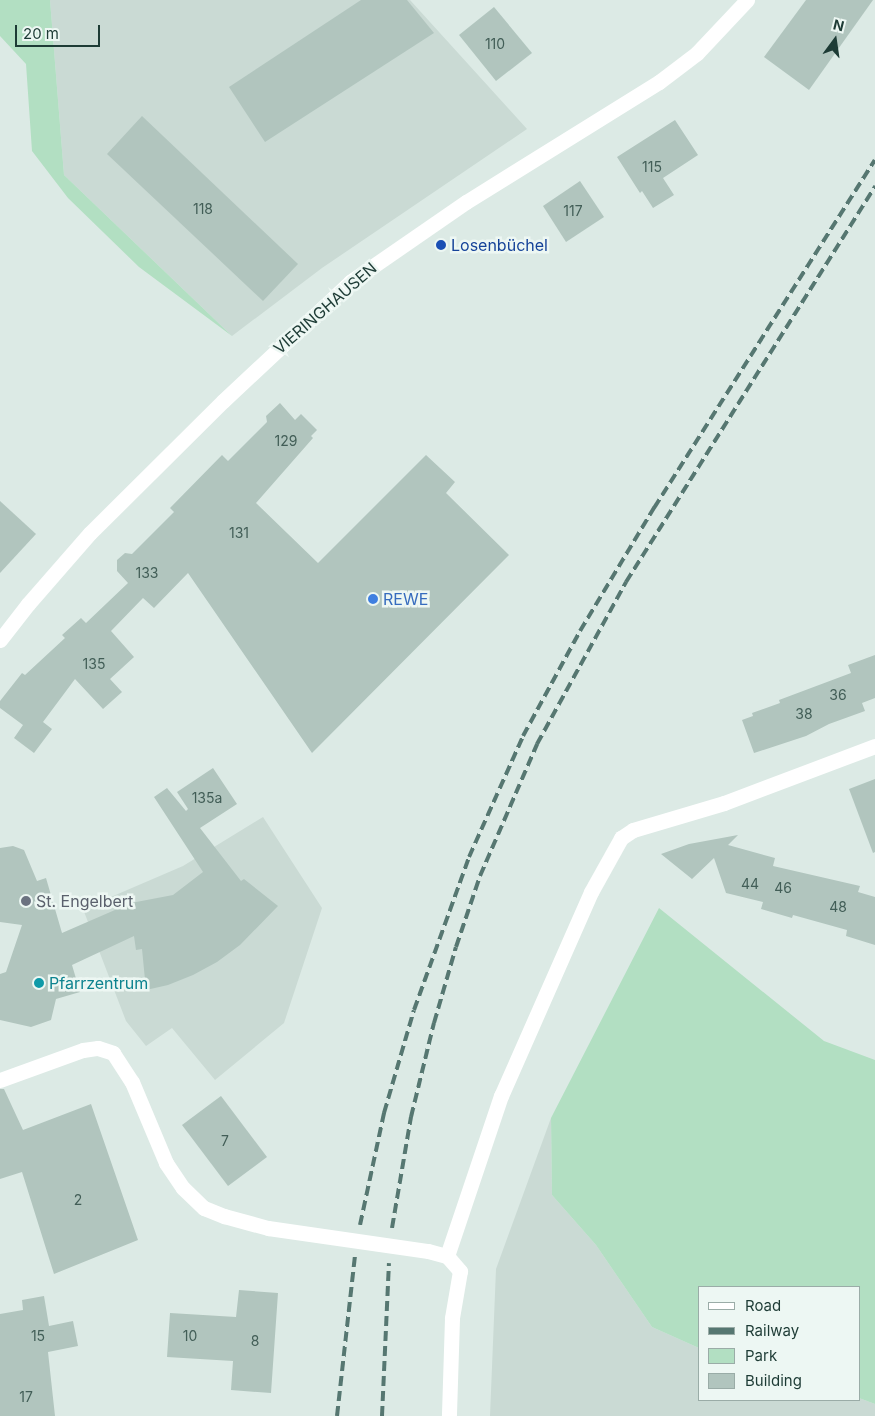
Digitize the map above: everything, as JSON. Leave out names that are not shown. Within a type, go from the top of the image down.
[{"type":"street","name":"VIERINGHAUSEN","points":[[0,640],[28,604],[90,533],[223,400],[350,282],[466,202],[659,82],[696,53],[748,0]]},
{"type":"street","points":[[447,1256],[501,1096],[591,892],[621,838],[633,830],[724,803],[875,746]]},
{"type":"street","points":[[0,1080],[83,1050],[98,1048],[113,1053],[132,1082],[166,1163],[183,1188],[204,1208],[224,1216],[268,1228],[428,1251],[447,1256],[460,1271],[452,1318],[448,1416]]},
{"type":"shaded area","points":[[50,0],[410,0],[527,129],[322,268],[232,336],[64,175]]},
{"type":"shaded area","name":"St. Engelbert","points":[[263,817],[322,908],[284,1023],[215,1080],[172,1028],[146,1046],[126,1021],[83,909],[183,866]]},
{"type":"shaded area","points":[[551,1118],[552,1195],[596,1245],[652,1327],[698,1348],[698,1401],[860,1401],[860,1398],[875,1404],[875,1416],[490,1416],[496,1269]]},
{"type":"green space","points":[[0,0],[50,0],[64,175],[232,336],[139,267],[68,198],[32,151],[26,64],[0,36]]},
{"type":"green space","points":[[659,908],[824,1041],[875,1060],[875,1404],[860,1398],[860,1286],[698,1286],[698,1348],[652,1327],[596,1245],[552,1195],[551,1118]]},
{"type":"building","points":[[361,0],[407,0],[434,33],[265,142],[229,87]]},
{"type":"building","points":[[806,0],[873,0],[809,90],[764,57]]},
{"type":"building","points":[[494,7],[532,53],[496,81],[459,35]]},
{"type":"building","points":[[142,116],[298,264],[263,301],[107,154]]},
{"type":"building","points":[[675,120],[698,155],[663,178],[674,195],[653,208],[642,191],[640,193],[617,157]]},
{"type":"building","points":[[580,181],[604,217],[566,242],[543,206]]},
{"type":"building","points":[[280,403],[295,420],[301,414],[317,430],[311,436],[313,438],[256,503],[318,563],[426,455],[455,482],[446,493],[509,555],[312,753],[188,573],[154,608],[143,598],[111,631],[134,657],[110,679],[122,692],[103,709],[75,679],[43,722],[52,729],[34,753],[14,738],[23,725],[0,708],[0,701],[22,673],[25,675],[65,638],[62,635],[81,618],[86,623],[128,583],[117,571],[117,560],[125,553],[132,554],[174,512],[170,508],[222,455],[228,461],[267,422],[266,416]]},
{"type":"building","points":[[0,501],[36,534],[0,573]]},
{"type":"building","points":[[875,655],[875,698],[862,703],[865,711],[829,724],[806,736],[754,753],[742,720],[753,716],[752,713],[780,703],[779,700],[851,673],[848,665]]},
{"type":"building","points":[[213,768],[237,804],[200,828],[241,881],[244,879],[278,906],[240,945],[217,962],[193,975],[168,985],[146,990],[142,949],[136,950],[134,936],[72,965],[80,992],[56,999],[51,1020],[31,1027],[0,1020],[0,974],[6,972],[22,925],[0,922],[0,848],[13,846],[24,850],[37,881],[46,878],[62,933],[131,903],[173,895],[203,872],[154,797],[167,788],[186,811],[188,809],[177,792]]},
{"type":"building","points":[[875,779],[875,852],[873,853],[849,789]]},
{"type":"building","points":[[738,835],[728,845],[775,858],[773,866],[860,886],[858,892],[875,897],[875,945],[846,936],[847,930],[793,915],[792,918],[761,909],[763,902],[726,893],[714,858],[692,879],[661,854],[689,844]]},
{"type":"building","points":[[0,1089],[4,1089],[23,1130],[91,1104],[138,1240],[54,1274],[22,1172],[0,1179]]},
{"type":"building","points":[[221,1096],[267,1157],[228,1186],[182,1125]]},
{"type":"building","points":[[239,1290],[278,1293],[271,1393],[231,1390],[233,1361],[167,1357],[170,1313],[236,1317]]},
{"type":"building","points":[[44,1296],[49,1326],[73,1321],[78,1346],[48,1352],[55,1416],[0,1416],[0,1314],[23,1310],[22,1300]]},
{"type":"railway","points":[[360,1225],[384,1113],[414,1010],[469,857],[523,736],[580,631],[654,508],[875,160]]},
{"type":"railway","points":[[392,1228],[411,1117],[434,1023],[456,947],[480,876],[537,744],[626,582],[875,186]]},
{"type":"railway","points":[[337,1416],[355,1256]]},
{"type":"railway","points":[[382,1416],[389,1263]]},
{"type":"place","name":"Losenbüchel","points":[[441,245]]},
{"type":"place","name":"REWE","points":[[373,599]]},
{"type":"place","name":"St. Engelbert","points":[[26,901]]},
{"type":"place","name":"Pfarrzentrum","points":[[39,983]]}]
